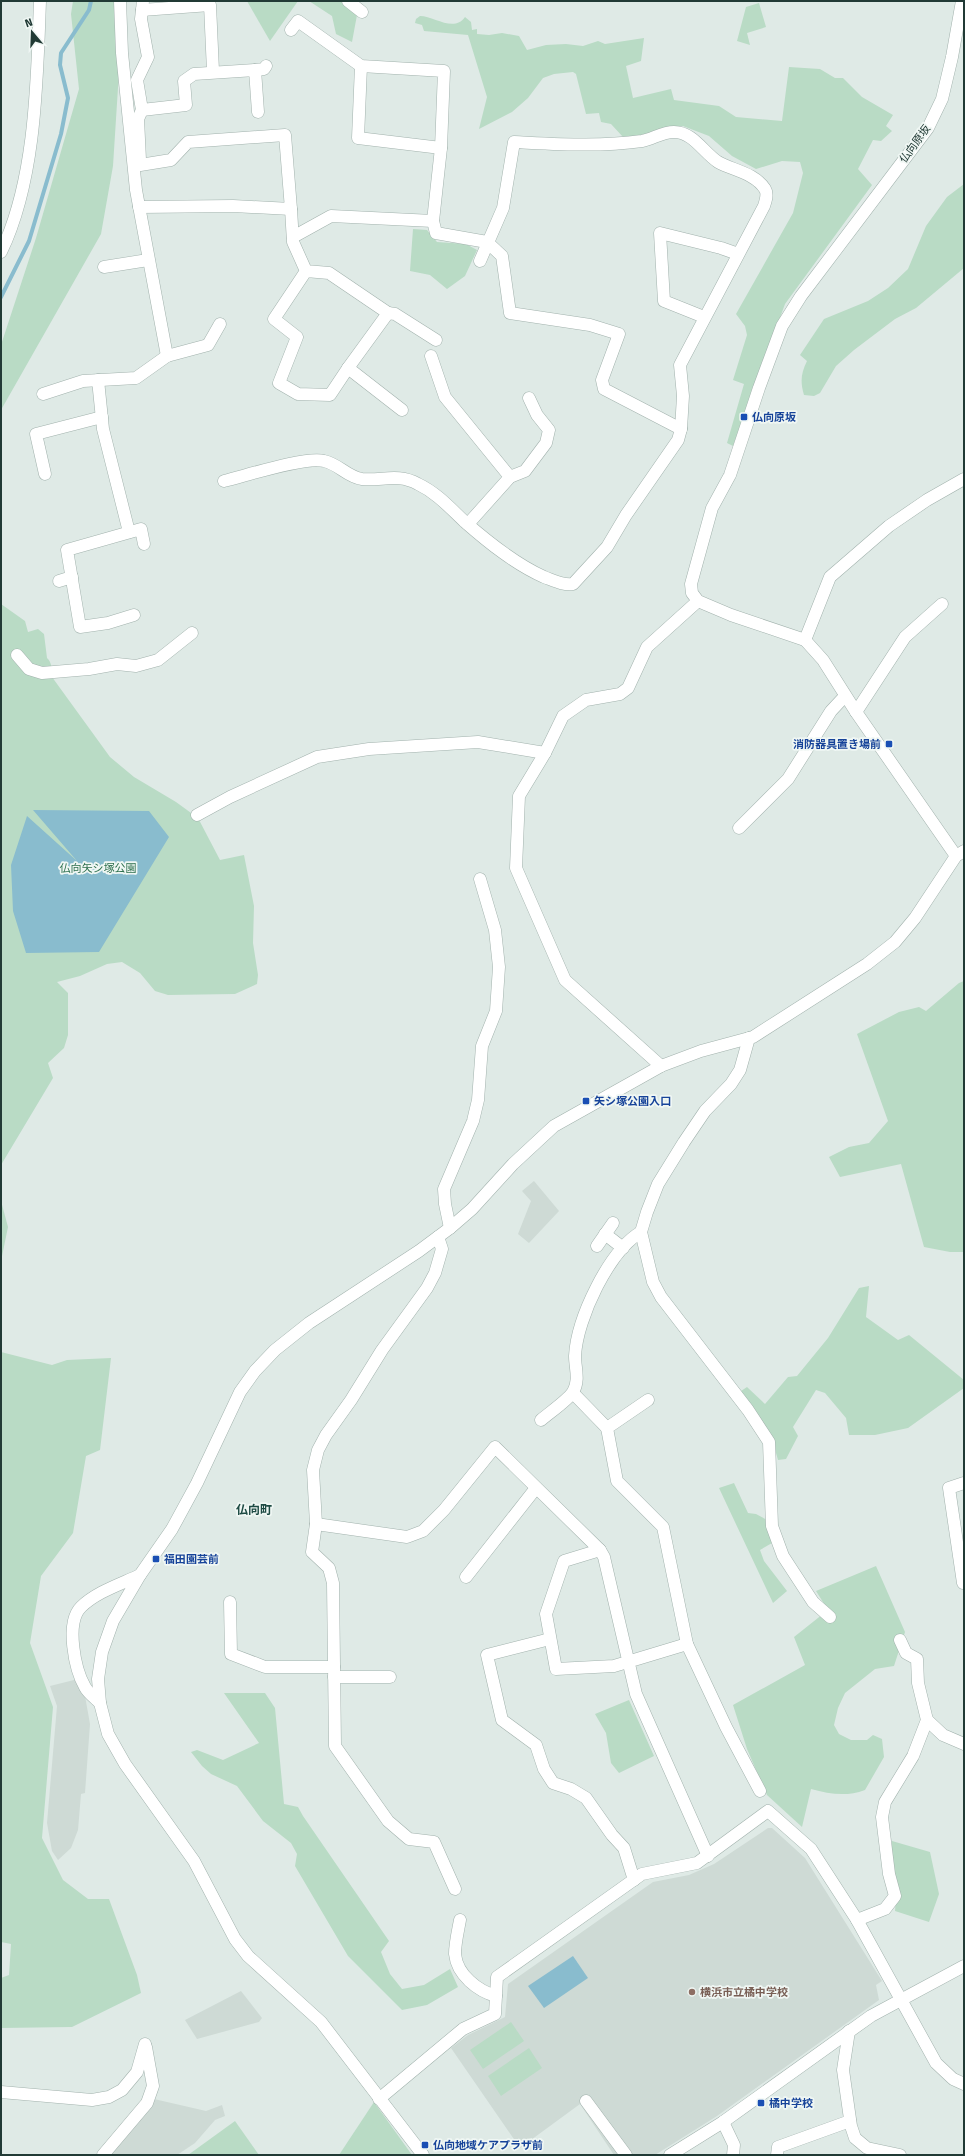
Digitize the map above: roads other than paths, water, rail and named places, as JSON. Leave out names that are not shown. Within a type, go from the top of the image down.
[{"type":"street","points":[[1,252],[19,204],[27,163],[37,64],[40,1]]},
{"type":"street","points":[[120,1],[129,129],[138,166]]},
{"type":"street","points":[[348,1],[362,12]]},
{"type":"street","name":"仏向原坂","points":[[698,601],[692,593],[691,584],[712,508],[730,475],[759,388],[782,326],[801,296],[928,128],[942,99],[952,58],[962,1]]},
{"type":"street","points":[[167,356],[139,207],[138,118],[142,110],[137,80],[148,57],[141,19],[142,5],[210,5],[213,71]]},
{"type":"street","points":[[291,30],[298,21],[359,62],[444,71],[441,148],[433,221],[436,233],[487,242],[502,256],[510,313],[590,325],[619,334],[602,380],[604,389],[681,429]]},
{"type":"street","points":[[359,62],[358,138],[441,148]]},
{"type":"street","points":[[142,110],[186,106],[184,81],[194,74],[213,71],[260,68],[258,112]]},
{"type":"street","points":[[138,166],[171,160],[188,142],[260,130],[285,135],[293,242],[306,271]]},
{"type":"street","points":[[224,481],[280,466],[318,459],[325,461],[351,476],[363,479],[399,477],[418,484],[440,498],[468,524],[523,568],[563,585],[573,584],[607,547],[626,515],[678,440],[681,429],[683,396],[680,365],[704,317],[764,206],[767,195],[765,188],[755,179],[718,162],[686,134],[674,132],[664,133],[644,141],[600,144],[514,142],[503,208],[480,261]]},
{"type":"street","points":[[139,207],[233,206],[291,209]]},
{"type":"street","points":[[293,237],[331,216],[433,221]]},
{"type":"street","points":[[704,317],[664,301],[660,234],[721,248],[738,254]]},
{"type":"street","points":[[104,267],[148,260]]},
{"type":"street","points":[[306,271],[329,273],[388,314],[395,314],[436,340]]},
{"type":"street","points":[[306,271],[274,319],[297,337],[279,383],[298,394],[330,396],[348,368],[388,314]]},
{"type":"street","points":[[43,394],[83,381],[136,378],[167,356],[208,345],[220,324]]},
{"type":"street","points":[[430,356],[445,397],[467,427],[510,478]]},
{"type":"street","points":[[348,368],[402,410]]},
{"type":"street","points":[[98,380],[103,429],[129,532]]},
{"type":"street","points":[[468,524],[510,478],[524,471],[546,443],[549,430],[537,415],[528,398]]},
{"type":"street","points":[[45,474],[36,434],[102,417]]},
{"type":"street","points":[[805,640],[830,578],[889,526],[924,502],[964,479]]},
{"type":"street","points":[[134,615],[108,623],[80,627],[67,550],[141,529],[144,544]]},
{"type":"street","points":[[59,580],[72,577]]},
{"type":"street","points":[[423,2155],[321,2022],[267,1975],[248,1956],[235,1939],[194,1861],[125,1764],[108,1734],[100,1703],[98,1679],[102,1652],[113,1621],[140,1575],[172,1528],[197,1483],[240,1392],[255,1371],[275,1350],[309,1323],[450,1228],[472,1209],[513,1164],[554,1126],[661,1066],[701,1051],[749,1038],[867,964],[895,942],[916,918],[960,854],[856,712],[822,660],[805,640],[731,615],[698,601],[647,647],[628,688],[620,694],[586,700],[563,716],[546,753],[519,796],[516,868],[565,980],[661,1066]]},
{"type":"street","points":[[856,712],[905,637],[942,604]]},
{"type":"street","points":[[18,655],[29,669],[42,673],[88,669],[117,664],[136,666],[158,660],[192,634]]},
{"type":"street","points":[[739,828],[788,779],[831,711],[845,696]]},
{"type":"street","points":[[198,815],[230,797],[317,757],[369,749],[478,742],[546,753]]},
{"type":"street","points":[[450,1228],[445,1204],[444,1189],[474,1121],[478,1100],[482,1046],[496,1011],[499,967],[495,930],[480,879]]},
{"type":"street","points":[[749,1038],[740,1070],[731,1084],[705,1111],[658,1184],[641,1232],[653,1282],[660,1297],[748,1410],[769,1442],[772,1526],[784,1556],[814,1602],[830,1617]]},
{"type":"street","points":[[597,1246],[613,1223]]},
{"type":"street","points":[[541,1420],[573,1393],[577,1382],[575,1355],[585,1309],[596,1288],[623,1248],[632,1237],[641,1232]]},
{"type":"street","points":[[606,1234],[623,1248]]},
{"type":"street","points":[[438,1237],[442,1249],[435,1273],[427,1288],[382,1350],[351,1400],[326,1435],[318,1450],[313,1470],[316,1524],[312,1552],[329,1568],[333,1583],[335,1746],[388,1821],[409,1839],[434,1842],[455,1890]]},
{"type":"street","points":[[573,1393],[607,1428],[617,1481],[663,1527],[687,1644],[726,1727],[760,1791]]},
{"type":"street","points":[[607,1428],[648,1400]]},
{"type":"street","points":[[316,1524],[407,1537],[423,1531],[444,1510],[495,1447],[600,1550],[604,1557],[636,1694],[708,1856]]},
{"type":"street","points":[[963,1583],[949,1488],[964,1483]]},
{"type":"street","points":[[466,1577],[536,1488]]},
{"type":"street","points":[[600,1550],[564,1562],[546,1614],[556,1669],[614,1666],[687,1644]]},
{"type":"street","points":[[100,1703],[85,1689],[77,1669],[73,1652],[73,1627],[80,1608],[96,1596],[140,1575]]},
{"type":"street","points":[[230,1602],[231,1654],[265,1667],[390,1677]]},
{"type":"street","points":[[550,1639],[487,1655],[502,1720],[536,1745],[544,1769],[553,1783],[571,1789],[586,1798],[612,1835],[624,1848],[634,1880]]},
{"type":"street","points":[[900,1640],[906,1652],[917,1659],[918,1683],[927,1720],[943,1735],[964,1744]]},
{"type":"street","points":[[857,1920],[885,1909],[895,1896],[889,1874],[882,1817],[885,1802],[913,1756],[927,1720]]},
{"type":"street","points":[[379,2099],[463,2029],[495,2014],[497,1977],[642,1874],[697,1863],[768,1810],[811,1849],[857,1920],[936,2063],[953,2079],[964,2084]]},
{"type":"street","points":[[460,1920],[455,1955],[461,1970],[469,1982],[479,1989],[496,1996]]},
{"type":"street","points":[[670,2155],[723,2122],[849,2031],[900,1999],[964,1966]]},
{"type":"street","points":[[849,2031],[843,2070],[850,2121],[855,2138],[867,2148],[896,2152],[900,2155]]},
{"type":"street","points":[[1,2092],[92,2100],[109,2097],[122,2090],[137,2072],[145,2044],[153,2086],[147,2104],[103,2155]]},
{"type":"street","points":[[586,2101],[626,2155]]},
{"type":"street","points":[[777,2155],[778,2147],[850,2121]]},
{"type":"street","points":[[723,2122],[734,2145],[733,2155]]},
{"type":"water","points":[[33,810],[149,811],[169,837],[99,952],[26,953],[13,911],[11,865],[27,816],[77,861]]},
{"type":"water","points":[[573,1956],[588,1978],[544,2008],[528,1986]]},
{"type":"waterway","points":[[1,297],[29,241],[61,134],[68,98],[60,65],[61,53],[89,10],[91,1]]},
{"type":"place","name":"仏向原坂","points":[[744,417]]},
{"type":"place","name":"消防器具置き場前","points":[[889,744]]},
{"type":"place","name":"矢シ塚公園入口","points":[[586,1101]]},
{"type":"place","name":"福田園芸前","points":[[156,1559]]},
{"type":"place","name":"横浜市立橘中学校","points":[[692,1992]]},
{"type":"place","name":"橘中学校","points":[[761,2103]]},
{"type":"place","name":"仏向地域ケアプラザ前","points":[[425,2145]]},
{"type":"district","name":"仏向町","points":[[254,1510]]},
{"type":"park label","name":"仏向矢シ塚公園","points":[[98,868]]}]
